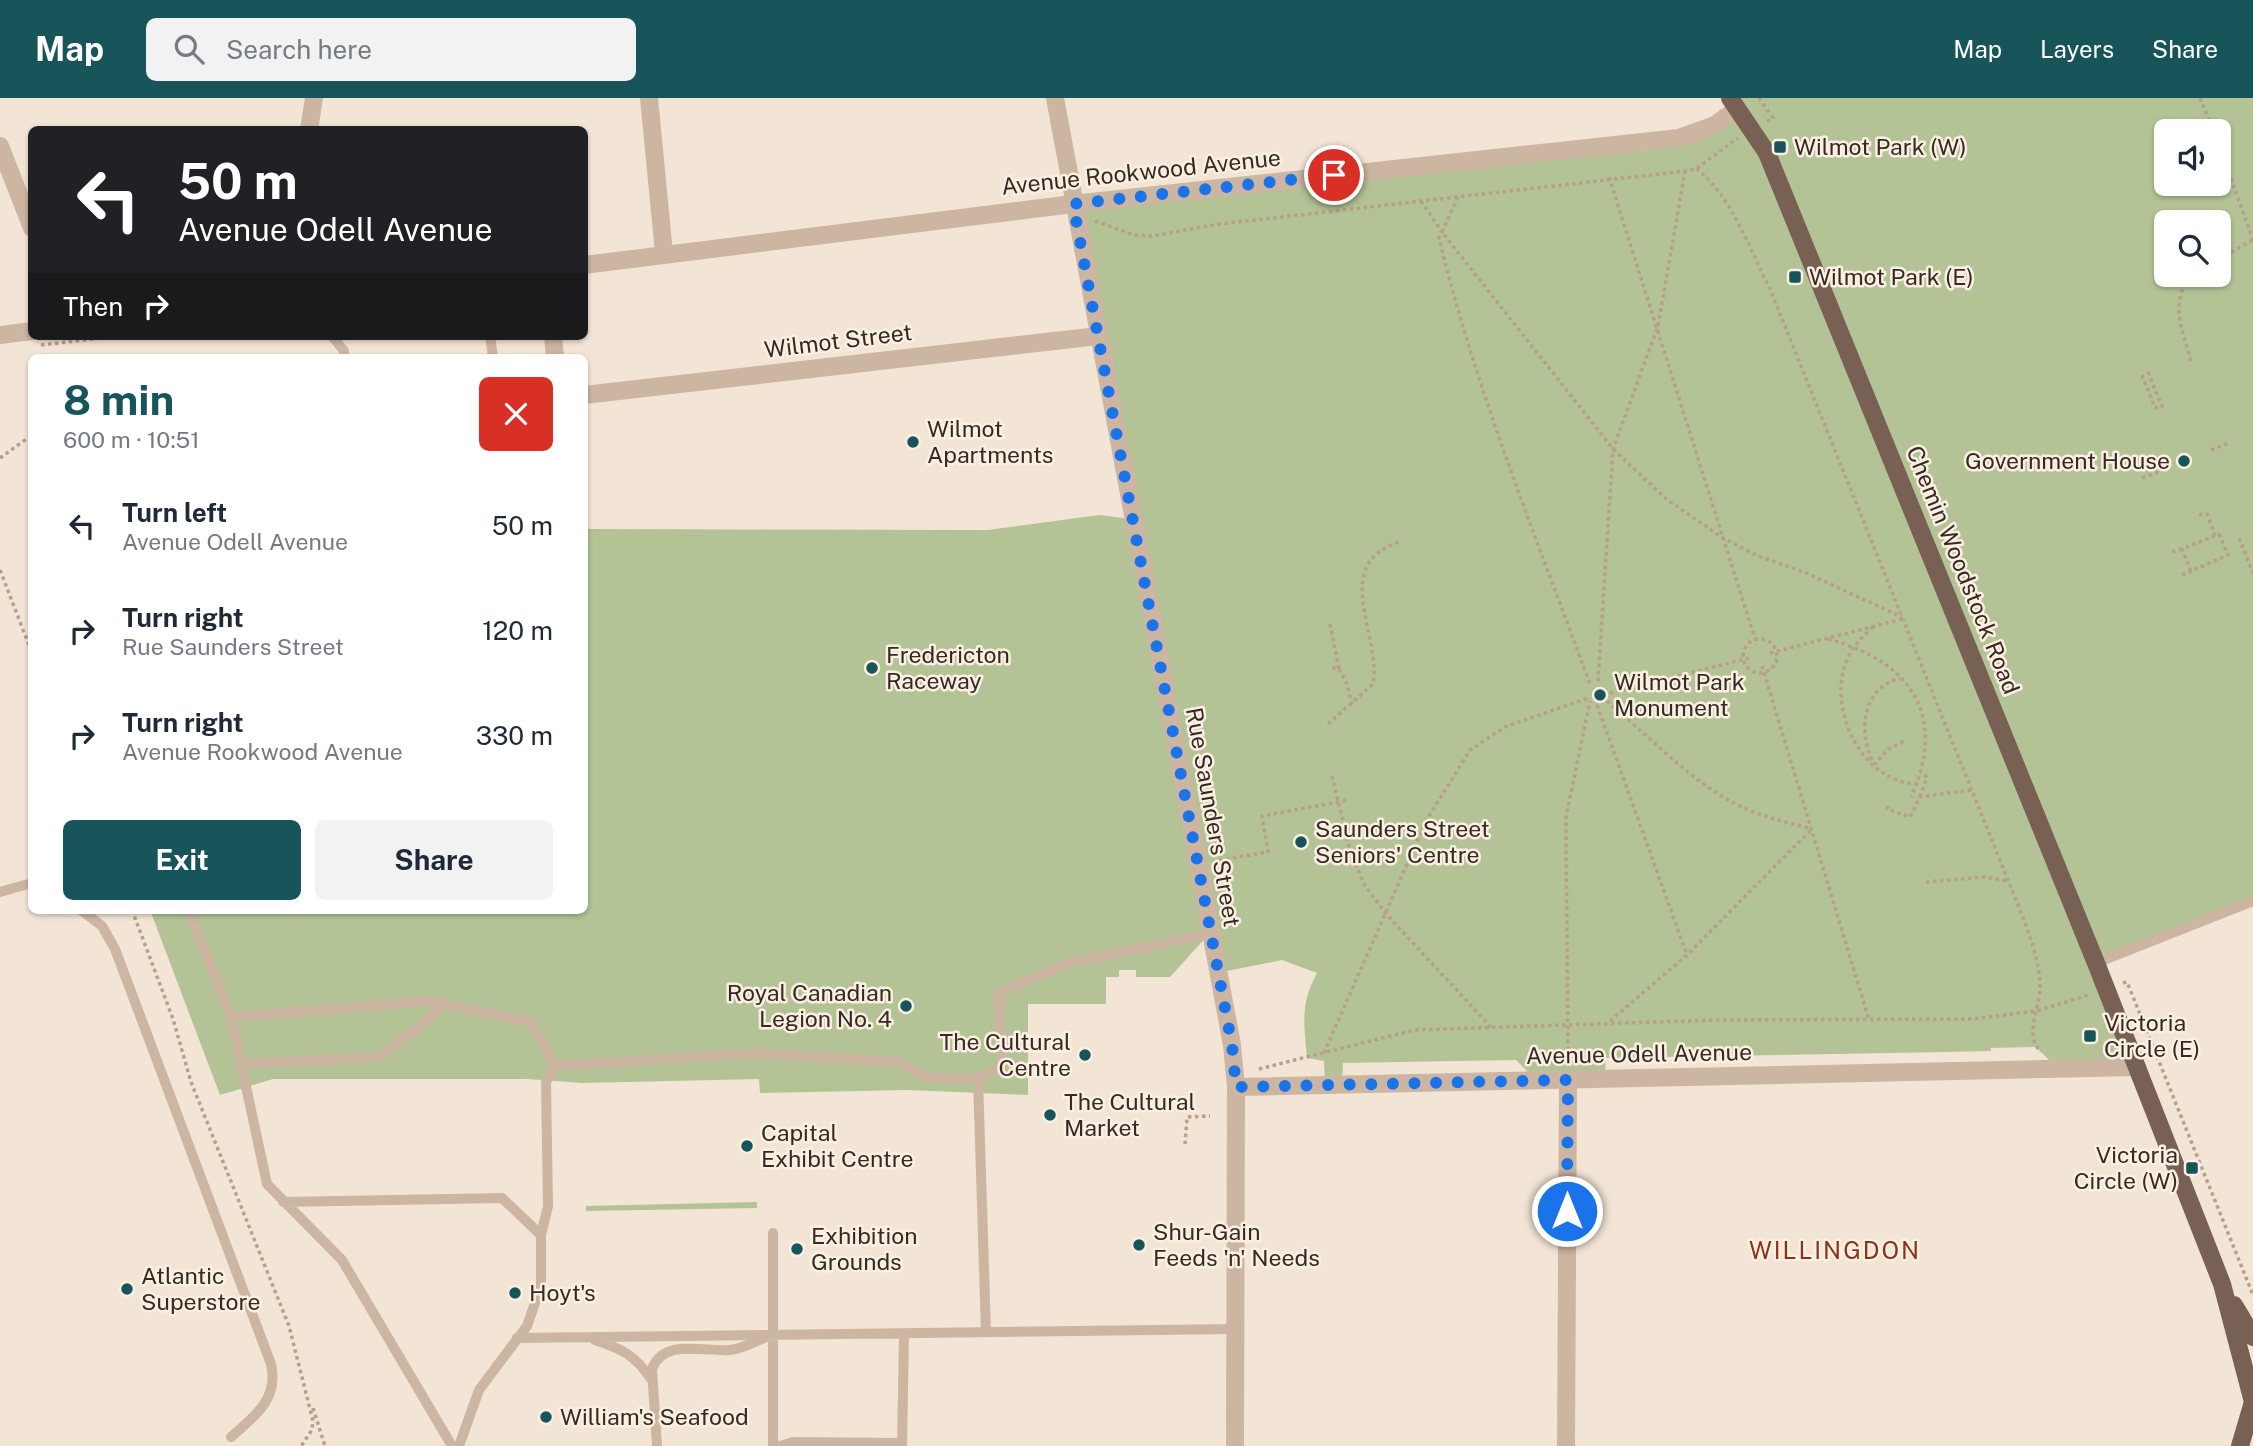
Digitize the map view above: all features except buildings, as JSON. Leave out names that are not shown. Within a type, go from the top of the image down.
[{"type":"main road","name":"Chemin Woodstock Road","points":[[1734,103],[1767,153],[2096,963],[2222,1284]]},
{"type":"main road","points":[[2222,1284],[2253,1337]]},
{"type":"main road","points":[[2222,1284],[2253,1402],[2240,1446]]},
{"type":"main road","points":[[2240,1446],[2253,1436]]},
{"type":"street","points":[[310,126],[314,98]]},
{"type":"street","points":[[649,98],[664,253]]},
{"type":"street","name":"Rue Saunders Street","points":[[1055,98],[1209,934],[1232,1045],[1236,1087],[1235,1446]]},
{"type":"street","name":"Avenue Rookwood Avenue","points":[[588,264],[1073,204],[1679,138],[1715,125],[1734,103]]},
{"type":"street","points":[[0,146],[28,218]]},
{"type":"street","points":[[0,335],[28,338]]},
{"type":"street","name":"Wilmot Street","points":[[588,395],[1098,336]]},
{"type":"street","name":"Avenue Odell Avenue","points":[[1236,1087],[1568,1075],[2137,1067]]},
{"type":"street","points":[[1566,1446],[1568,1075]]},
{"type":"lane","points":[[0,892],[28,884]]},
{"type":"lane","points":[[2096,963],[2253,901]]},
{"type":"lane","points":[[86,914],[102,926],[115,949],[271,1364],[273,1388],[268,1399],[231,1437]]},
{"type":"lane","points":[[190,914],[231,1017],[267,1184],[342,1260],[452,1446]]},
{"type":"lane","points":[[555,1066],[754,1053],[899,1062],[929,1079],[978,1078],[1002,1068],[998,993],[1072,962],[1209,934]]},
{"type":"lane","points":[[231,1017],[429,1001],[531,1022],[555,1066]]},
{"type":"lane","points":[[241,1064],[377,1057],[426,1022],[440,1004]]},
{"type":"lane","points":[[459,1446],[479,1390],[527,1326],[541,1286],[541,1236],[548,1206],[546,1082],[555,1066]]},
{"type":"lane","points":[[978,1078],[986,1332]]},
{"type":"lane","points":[[284,1202],[502,1198],[541,1236]]},
{"type":"lane","points":[[773,1233],[773,1446]]},
{"type":"lane","points":[[517,1338],[1235,1329]]},
{"type":"lane","points":[[780,1446],[793,1442],[902,1444],[904,1333]]},
{"type":"lane","points":[[657,1446],[652,1369],[657,1357],[670,1350],[733,1350],[773,1335]]},
{"type":"lane","points":[[583,1337],[625,1350],[639,1360],[652,1382]]},
{"type":"path","points":[[1759,98],[1773,118]]},
{"type":"path","points":[[2200,98],[2209,119]]},
{"type":"path","points":[[1099,221],[1122,231],[1152,236],[1220,224],[1609,177],[1685,171],[1696,169],[1730,144]]},
{"type":"path","points":[[1696,169],[1710,178],[1721,194],[1770,289],[1904,618],[2038,962],[2040,986],[2032,1030],[2036,1047],[2051,1069]]},
{"type":"path","points":[[1598,681],[1613,449],[1658,326],[1685,171]]},
{"type":"path","points":[[1609,177],[1757,645]]},
{"type":"path","points":[[2231,179],[2253,240],[2231,252]]},
{"type":"path","points":[[1459,196],[1439,238],[1452,292],[1476,371],[1590,684]]},
{"type":"path","points":[[1420,201],[1613,449],[1666,499],[1723,538],[1904,618]]},
{"type":"path","points":[[2183,287],[2178,303],[2191,361]]},
{"type":"path","points":[[2142,375],[2155,408],[2161,408],[2148,372]]},
{"type":"path","points":[[0,458],[28,438]]},
{"type":"path","points":[[2211,450],[2229,443]]},
{"type":"path","points":[[2142,478],[2158,472]]},
{"type":"path","points":[[2199,515],[2207,514],[2216,535]]},
{"type":"path","points":[[2172,552],[2219,534],[2228,555],[2182,575]]},
{"type":"path","points":[[2239,538],[2253,573]]},
{"type":"path","points":[[1328,724],[1368,690],[1374,676],[1363,593],[1367,566],[1370,557],[1382,548],[1399,542]]},
{"type":"path","points":[[2182,549],[2191,571]]},
{"type":"path","points":[[0,570],[28,643]]},
{"type":"path","points":[[1770,653],[1904,618]]},
{"type":"path","points":[[1330,624],[1339,669],[1347,684],[1352,704]]},
{"type":"path","points":[[1874,627],[1854,647],[1841,681],[1844,713],[1856,743],[1874,765],[1902,782],[1917,784]]},
{"type":"path","points":[[1755,639],[1769,642],[1776,652],[1776,662],[1764,673],[1754,672],[1743,660],[1744,649],[1755,639]]},
{"type":"path","points":[[1828,639],[1854,647],[1882,662],[1900,678],[1920,708],[1925,725],[1927,752],[1911,797]]},
{"type":"path","points":[[1610,693],[1749,659]]},
{"type":"path","points":[[1762,666],[1869,1020]]},
{"type":"path","points":[[1332,668],[1339,669]]},
{"type":"path","points":[[1874,765],[1864,732],[1868,706],[1878,689],[1900,678]]},
{"type":"path","points":[[1324,1054],[1426,821],[1470,750],[1498,729],[1589,700],[1566,817],[1568,1075]]},
{"type":"path","points":[[1607,701],[1707,785],[1734,803],[1781,821],[1812,828]]},
{"type":"path","points":[[1597,705],[1687,955]]},
{"type":"path","points":[[1874,765],[1888,749],[1905,741]]},
{"type":"path","points":[[1888,806],[1886,809],[1910,817],[1927,777],[1921,772]]},
{"type":"path","points":[[1332,776],[1351,854],[1365,886],[1387,915],[1491,1027]]},
{"type":"path","points":[[1920,797],[1971,790]]},
{"type":"path","points":[[1219,860],[1268,852],[1262,816],[1349,800]]},
{"type":"path","points":[[1609,1023],[1687,955],[1812,828]]},
{"type":"path","points":[[1926,882],[1985,877],[2007,881]]},
{"type":"path","points":[[134,914],[173,1019],[191,1082],[289,1326],[324,1446]]},
{"type":"path","points":[[2127,982],[2253,1295]]},
{"type":"path","points":[[1257,1070],[1264,1065],[1324,1054],[1414,1030],[1567,1027],[1609,1023],[1973,1019],[2036,1011],[2090,995]]},
{"type":"path","points":[[1185,1144],[1186,1117],[1210,1116]]},
{"type":"path","points":[[302,1446],[312,1430],[308,1390]]},
{"type":"green space","points":[[1730,98],[2253,98],[2253,901],[2095,963],[2137,1067],[2058,1069],[2036,1047],[1991,1048],[1991,1051],[1606,1058],[1605,1071],[1529,1073],[1516,1060],[1343,1063],[1342,1085],[1325,1085],[1324,1061],[1307,1058],[1305,1034],[1304,1014],[1308,994],[1317,973],[1282,960],[1217,973],[1209,934],[1170,977],[1136,977],[1136,970],[1119,970],[1119,977],[1106,977],[1106,1004],[1028,1004],[1028,1095],[907,1090],[760,1093],[759,1079],[583,1083],[527,1079],[273,1079],[220,1095],[152,914],[588,914],[588,529],[988,530],[1099,515],[1132,519],[1073,204],[1715,125]]},
{"type":"green space","points":[[757,1202],[757,1208],[586,1211],[586,1206]]},
{"type":"place","name":"Wilmot Park (W)","points":[[1780,147]]},
{"type":"place","name":"Wilmot Park (E)","points":[[1795,277]]},
{"type":"place","name":"Wilmot Apartments","points":[[913,442]]},
{"type":"place","name":"Government House","points":[[2184,461]]},
{"type":"place","name":"Fredericton Raceway","points":[[872,668]]},
{"type":"place","name":"Wilmot Park Monument","points":[[1600,695]]},
{"type":"place","name":"Saunders Street Seniors' Centre","points":[[1301,842]]},
{"type":"place","name":"Royal Canadian Legion No. 4","points":[[906,1006]]},
{"type":"place","name":"Victoria Circle (E)","points":[[2090,1036]]},
{"type":"place","name":"The Cultural Centre","points":[[1085,1055]]},
{"type":"place","name":"The Cultural Market","points":[[1050,1115]]},
{"type":"place","name":"Capital Exhibit Centre","points":[[747,1146]]},
{"type":"place","name":"Victoria Circle (W)","points":[[2192,1168]]},
{"type":"place","name":"Shur-Gain Feeds 'n' Needs","points":[[1139,1245]]},
{"type":"place","name":"Exhibition Grounds","points":[[797,1249]]},
{"type":"place","name":"Atlantic Superstore","points":[[127,1289]]},
{"type":"place","name":"Hoyt's","points":[[515,1293]]},
{"type":"place","name":"William's Seafood","points":[[546,1417]]},
{"type":"district","name":"WILLINGDON","points":[[1835,1251]]},
{"type":"route","points":[[1334,175],[1073,204],[1232,1045],[1236,1087],[1568,1080],[1567,1211]]}]
